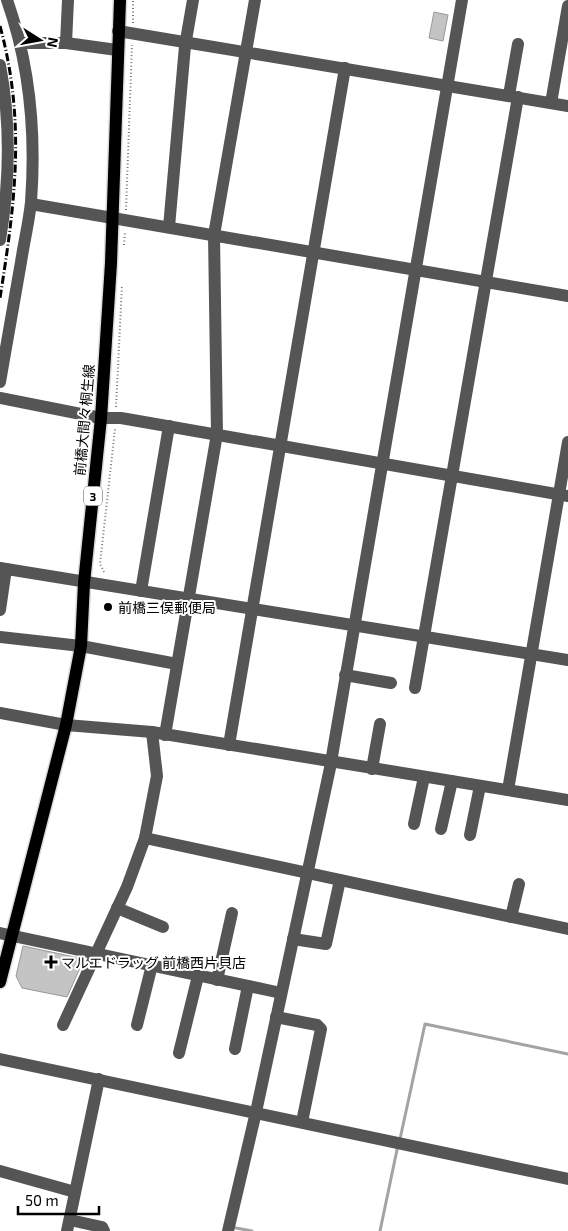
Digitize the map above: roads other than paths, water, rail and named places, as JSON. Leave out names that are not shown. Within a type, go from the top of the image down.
[{"type":"main road","name":"前橋大間々桐生線","points":[[0,982],[6,934],[66,725],[81,646],[84,582],[101,418],[112,217],[120,0]]},
{"type":"street","points":[[0,382],[30,204],[32,129],[21,43],[7,0]]},
{"type":"street","points":[[66,43],[68,0]]},
{"type":"street","points":[[169,227],[186,42],[193,0]]},
{"type":"street","points":[[165,735],[217,434],[214,235],[254,0]]},
{"type":"street","points":[[228,1231],[256,1112],[330,762],[462,0]]},
{"type":"street","points":[[551,103],[568,6]]},
{"type":"street","points":[[118,31],[568,106]]},
{"type":"street","points":[[21,43],[66,43],[117,50]]},
{"type":"street","points":[[415,688],[486,282],[514,96],[518,44]]},
{"type":"street","points":[[0,65],[7,125],[0,240]]},
{"type":"street","points":[[229,746],[345,68]]},
{"type":"street","points":[[30,204],[568,296]]},
{"type":"street","points":[[0,398],[101,418],[116,417],[563,495]]},
{"type":"street","points":[[141,591],[169,426]]},
{"type":"street","points":[[508,790],[531,654],[563,495],[568,442]]},
{"type":"street","points":[[0,610],[3,569],[568,660]]},
{"type":"street","points":[[0,637],[81,646],[178,664]]},
{"type":"street","points":[[345,675],[391,683]]},
{"type":"street","points":[[0,713],[66,725],[152,732],[568,800]]},
{"type":"street","points":[[372,769],[380,724]]},
{"type":"street","points":[[63,1025],[117,908],[145,838],[158,776],[152,732]]},
{"type":"street","points":[[414,824],[424,777]]},
{"type":"street","points":[[441,830],[452,781]]},
{"type":"street","points":[[470,835],[480,786]]},
{"type":"street","points":[[145,838],[568,929]]},
{"type":"street","points":[[293,939],[326,944],[340,880]]},
{"type":"street","points":[[512,917],[520,884]]},
{"type":"street","points":[[117,908],[163,927]]},
{"type":"street","points":[[218,980],[232,913]]},
{"type":"street","points":[[6,934],[281,993]]},
{"type":"street","points":[[137,1025],[152,965]]},
{"type":"street","points":[[179,1053],[198,976]]},
{"type":"street","points":[[235,1049],[248,986]]},
{"type":"street","points":[[276,1017],[317,1025],[321,1029],[302,1122]]},
{"type":"street","points":[[0,1059],[568,1179]]},
{"type":"street","points":[[99,1079],[68,1225],[102,1227],[104,1231]]},
{"type":"street","points":[[0,1170],[75,1192]]},
{"type":"waterway","points":[[400,1139],[425,1024],[568,1054]]},
{"type":"waterway","points":[[380,1231],[398,1145]]},
{"type":"waterway","points":[[236,1228],[252,1231]]},
{"type":"railway","points":[[0,26],[8,61],[15,129],[13,196],[0,298]]},
{"type":"place","name":"前橋三俣郵便局","points":[[108,607]]},
{"type":"place","name":"マルエドラッグ 前橋西片貝店","points":[[51,962]]}]
